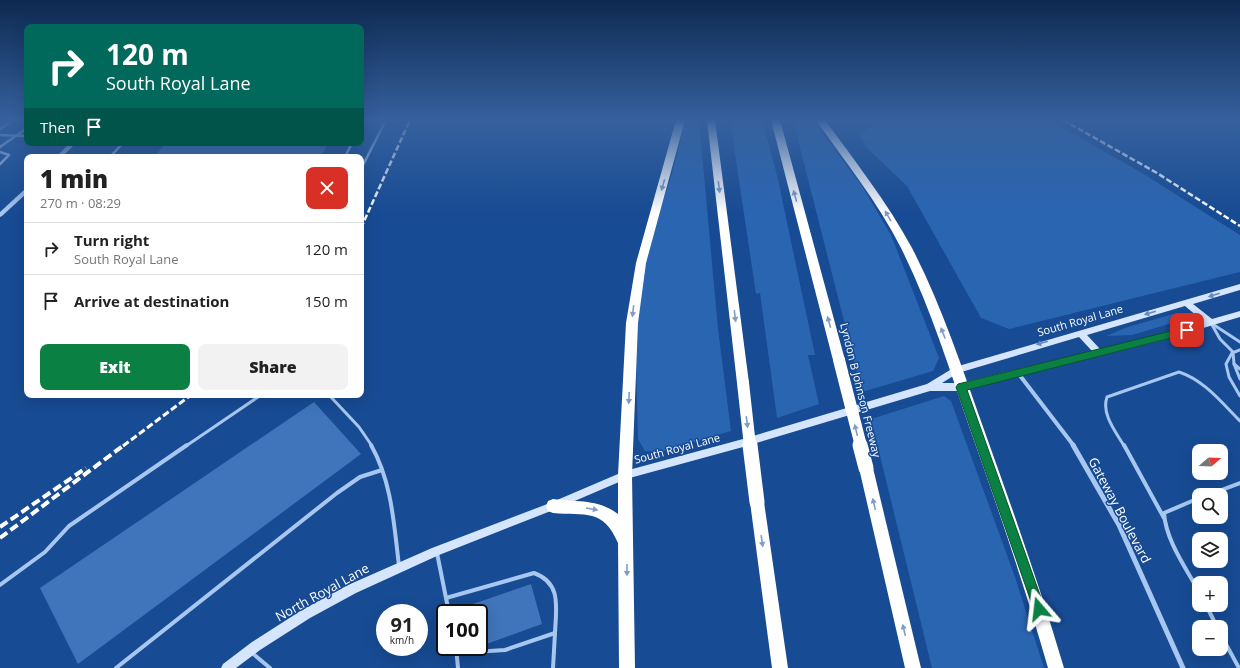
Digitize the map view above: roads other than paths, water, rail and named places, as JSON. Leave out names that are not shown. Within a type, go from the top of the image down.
[{"type":"highway","points":[[627,668],[626,475],[632,323],[641,263],[672,151]]},
{"type":"highway","points":[[715,151],[757,502],[780,668]]},
{"type":"highway","name":"Lyndon B Johnson Freeway","points":[[783,151],[839,360],[913,668]]},
{"type":"highway","points":[[843,151],[862,177],[906,247],[924,284],[946,341],[1035,594],[1056,668]]},
{"type":"highway","points":[[553,506],[567,508],[596,508],[611,516],[619,525],[627,550]]},
{"type":"main road","name":"South Royal Lane","points":[[930,387],[955,370],[1240,287]]},
{"type":"main road","points":[[1187,303],[1211,323]]},
{"type":"main road","name":"South Royal Lane","points":[[436,551],[553,506],[626,475],[750,441],[930,387],[961,387],[1018,374],[1240,314]]},
{"type":"main road","points":[[1080,333],[1099,353]]},
{"type":"main road","name":"North Royal Lane","points":[[227,668],[250,651],[319,606],[352,589],[436,551]]},
{"type":"street","points":[[0,214],[24,193]]},
{"type":"street","name":"Gateway Boulevard","points":[[1018,374],[1044,404],[1072,443],[1099,490],[1129,547],[1184,668]]},
{"type":"lane","points":[[364,163],[370,151]]},
{"type":"lane","points":[[0,152],[9,155],[0,164]]},
{"type":"lane","points":[[1211,323],[1240,342]]},
{"type":"lane","points":[[1211,323],[1220,339],[1233,352],[1234,364],[1240,379]]},
{"type":"lane","points":[[1240,350],[1233,352],[1226,359],[1225,365],[1233,385],[1240,396]]},
{"type":"lane","points":[[1234,364],[1240,369]]},
{"type":"lane","points":[[1234,364],[1240,372]]},
{"type":"lane","points":[[1192,579],[1166,529],[1164,518],[1107,415],[1105,403],[1107,397],[1179,372],[1188,374],[1197,381],[1240,421]]},
{"type":"lane","points":[[0,585],[45,552],[70,526],[257,398]]},
{"type":"lane","points":[[332,398],[367,438],[377,454],[388,486],[399,568]]},
{"type":"lane","points":[[116,668],[337,493],[360,477],[382,470]]},
{"type":"lane","points":[[1227,488],[1240,483]]},
{"type":"lane","points":[[1164,518],[1164,513],[1192,501]]},
{"type":"lane","points":[[436,551],[447,604]]},
{"type":"lane","points":[[446,598],[534,573],[544,575],[552,583],[556,596],[553,668]]},
{"type":"lane","points":[[488,651],[505,650],[555,633]]},
{"type":"lane","points":[[1228,648],[1239,668]]},
{"type":"lane","points":[[250,651],[270,668]]},
{"type":"lane","points":[[458,656],[458,668]]},
{"type":"railway","points":[[364,221],[396,151]]},
{"type":"railway","points":[[1118,151],[1157,173],[1240,226]]},
{"type":"railway","points":[[123,446],[187,398]]},
{"type":"railway","points":[[0,538],[124,445]]},
{"type":"railway","points":[[0,527],[86,468]]}]
